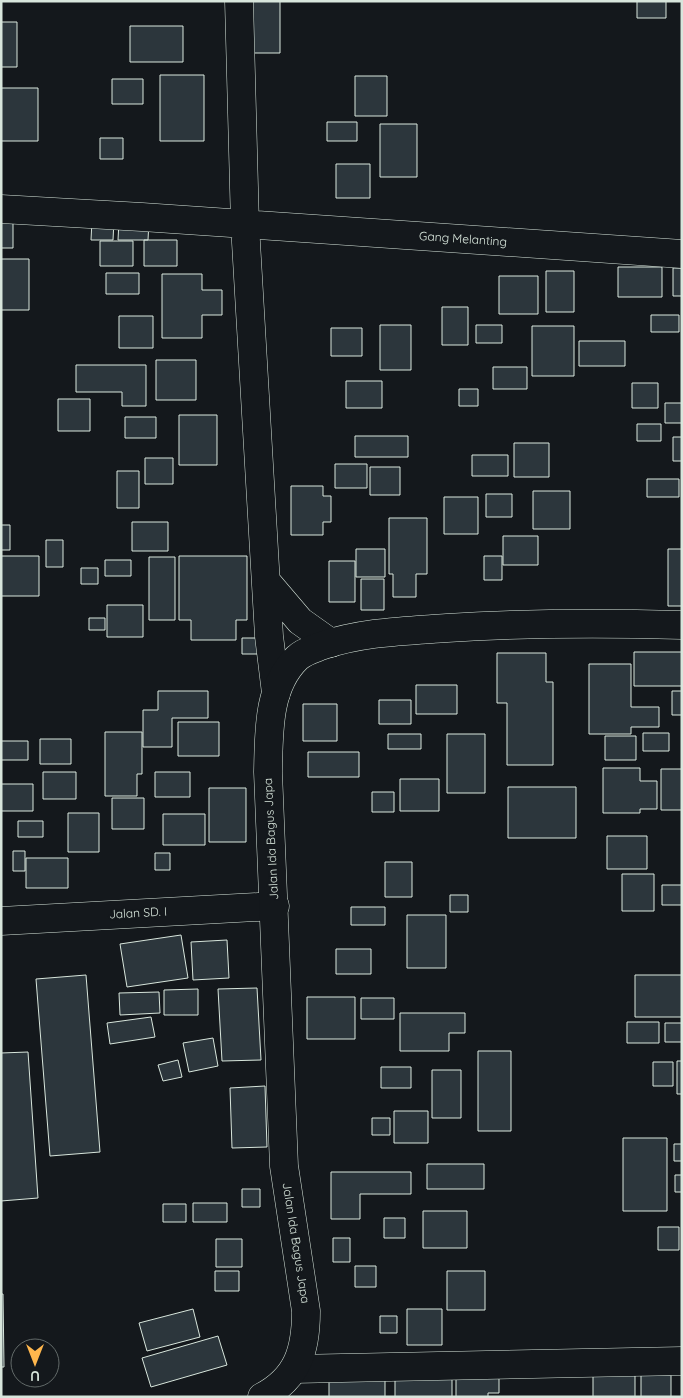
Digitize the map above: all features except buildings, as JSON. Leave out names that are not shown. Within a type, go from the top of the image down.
[{"type":"street","points":[[239,1],[244,225],[269,636],[276,693]]},
{"type":"street","name":"Gang Melanting","points":[[1,209],[682,254]]},
{"type":"street","points":[[266,581],[300,621],[331,643]]},
{"type":"street","name":"Jalan Ida Bagus Japa","points":[[262,1397],[291,1381],[306,1333],[306,1311],[284,1166],[275,906],[268,772],[270,725],[276,693],[285,672],[298,656],[331,643],[353,637],[399,631],[490,626],[682,625]]},
{"type":"street","name":"Jalan SD. I","points":[[1,921],[275,906]]},
{"type":"street","points":[[291,1381],[682,1361]]}]
